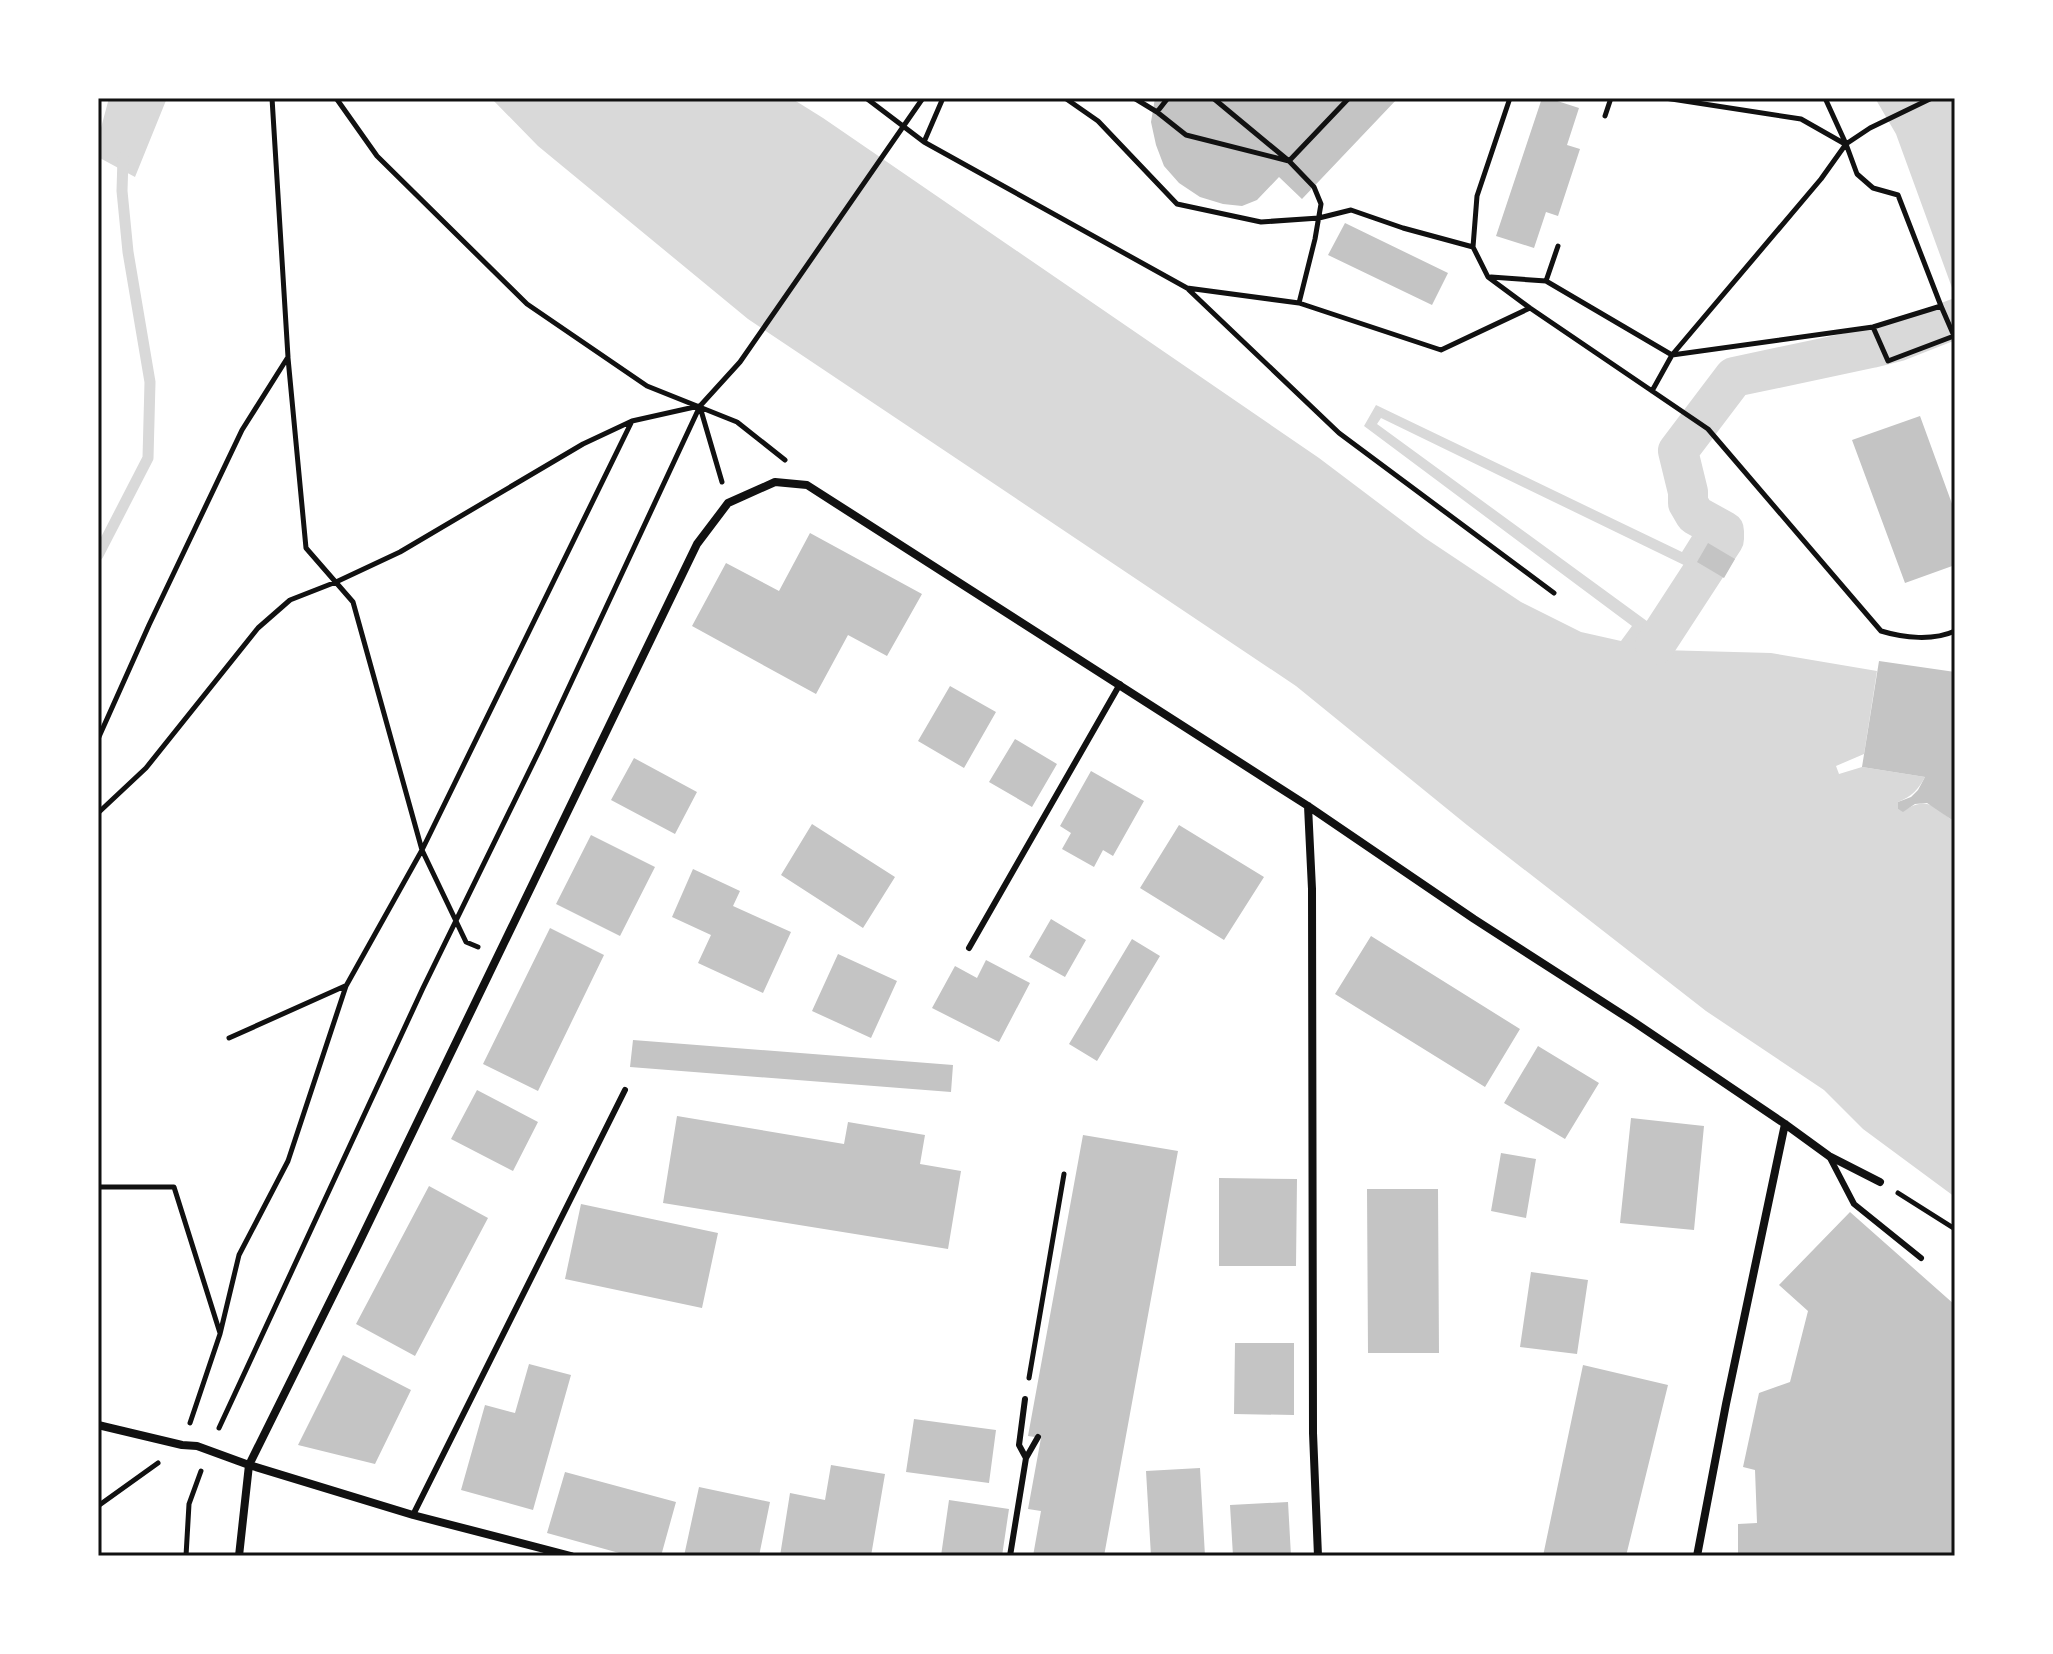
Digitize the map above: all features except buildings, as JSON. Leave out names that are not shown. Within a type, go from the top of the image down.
[{"type":"street","points":[[239,1556],[249,1465],[697,544],[728,503],[775,482],[807,485],[1308,806],[1474,919],[1647,1030],[1829,1156],[1880,1182]]},
{"type":"street","points":[[1308,806],[1312,889],[1313,1433],[1318,1556]]},
{"type":"street","points":[[1697,1556],[1785,1124]]},
{"type":"street","points":[[98,1425],[197,1446],[413,1515],[571,1556]]},
{"type":"lane","points":[[969,948],[1120,684]]},
{"type":"lane","points":[[413,1515],[625,1090]]},
{"type":"lane","points":[[1829,1156],[1854,1204],[1921,1258]]},
{"type":"lane","points":[[1025,1399],[1019,1445],[1026,1458]]},
{"type":"lane","points":[[1010,1556],[1026,1458],[1038,1437]]},
{"type":"path","points":[[272,98],[288,357],[306,548],[353,602],[422,850],[466,942],[498,957]]},
{"type":"path","points":[[336,98],[377,156],[527,304],[647,386],[737,422],[779,454],[807,485]]},
{"type":"path","points":[[866,98],[924,142],[1187,288],[1339,433],[1554,593]]},
{"type":"path","points":[[924,142],[943,98]]},
{"type":"path","points":[[1065,98],[1098,121],[1177,204],[1261,222],[1319,218],[1351,210],[1473,247]]},
{"type":"path","points":[[1134,98],[1186,135],[1289,161]]},
{"type":"path","points":[[1157,112],[1168,98]]},
{"type":"path","points":[[1213,98],[1289,161],[1314,187],[1321,204],[1299,303]]},
{"type":"path","points":[[1289,161],[1349,98]]},
{"type":"path","points":[[1510,98],[1477,196],[1473,247],[1488,277],[1708,429],[1881,631],[1904,638],[1955,631]]},
{"type":"path","points":[[1605,116],[1611,98]]},
{"type":"path","points":[[1665,98],[1801,119],[1846,144]]},
{"type":"path","points":[[1825,98],[1857,174],[1873,188],[1898,195],[1954,336],[1888,361],[1873,327]]},
{"type":"path","points":[[1652,391],[1672,355],[1821,179],[1846,144],[1870,128],[1932,98]]},
{"type":"path","points":[[186,1556],[189,1504],[208,1451],[700,406],[740,362],[922,100]]},
{"type":"path","points":[[1546,281],[1558,246]]},
{"type":"path","points":[[1488,277],[1546,281],[1672,355],[1873,327],[1941,306]]},
{"type":"path","points":[[1187,288],[1299,303],[1441,350],[1530,308]]},
{"type":"path","points":[[98,739],[242,430],[288,357]]},
{"type":"path","points":[[98,813],[146,768],[258,628],[290,600],[400,552],[583,444],[632,421],[700,406]]},
{"type":"path","points":[[700,406],[728,503]]},
{"type":"path","points":[[98,1506],[182,1445],[220,1334],[239,1255],[288,1161],[346,986],[422,850],[632,421]]},
{"type":"path","points":[[229,1038],[346,986]]},
{"type":"path","points":[[1025,1399],[1064,1174]]},
{"type":"path","points":[[1880,1182],[1955,1229]]},
{"type":"path","points":[[98,1187],[174,1187],[220,1334]]},
{"type":"shaded area","points":[[109,98],[167,98],[135,177],[98,157],[98,139]]},
{"type":"shaded area","points":[[491,98],[791,98],[1319,458],[1425,538],[1521,602],[1581,632],[1621,641],[1632,626],[1364,426],[1376,405],[1682,552],[1702,520],[1716,527],[1690,568],[1381,418],[1377,424],[1651,624],[1644,636],[1654,635],[1655,645],[1661,650],[1771,653],[1877,671],[1864,754],[1836,766],[1839,774],[1862,767],[1925,777],[1914,792],[1898,802],[1898,809],[1903,811],[1925,803],[1955,822],[1955,1197],[1863,1129],[1824,1090],[1706,1011],[1467,825],[1296,686],[748,319],[538,146]]},
{"type":"shaded area","points":[[1875,98],[1955,98],[1955,296],[1896,134]]},
{"type":"waterway","points":[[98,555],[148,458],[150,382],[128,252],[122,191],[123,158]]},
{"type":"waterway","points":[[1655,645],[1724,539],[1724,531],[1695,515],[1688,503],[1678,451],[1734,377],[1899,341],[1955,319]]}]
